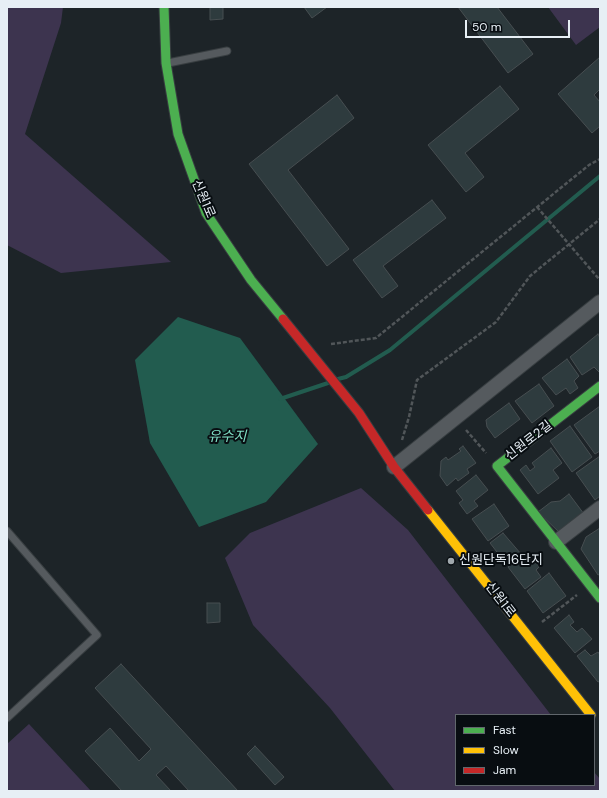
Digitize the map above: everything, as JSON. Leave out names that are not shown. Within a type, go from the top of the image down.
[{"type":"street","name":"신원1로","points":[[164,7],[166,63],[178,134],[206,213],[251,280],[306,349],[317,359],[359,413],[394,467],[590,714]]},
{"type":"street","points":[[394,467],[600,302]]},
{"type":"street","name":"신원로2길","points":[[600,386],[497,466],[600,598]]},
{"type":"street","points":[[556,542],[600,508]]},
{"type":"lane","points":[[166,63],[227,52]]},
{"type":"lane","points":[[7,531],[97,635],[7,718]]},
{"type":"path","points":[[331,344],[376,338],[589,164],[600,159]]},
{"type":"path","points":[[537,207],[598,280]]},
{"type":"path","points":[[402,440],[410,418],[417,380],[496,322],[530,276],[600,219]]},
{"type":"path","points":[[466,430],[497,466]]},
{"type":"path","points":[[542,622],[590,586]]},
{"type":"shaded area","points":[[7,7],[63,7],[61,23],[25,134],[171,262],[61,273],[7,245]]},
{"type":"shaded area","points":[[548,7],[597,7],[600,11],[600,27],[576,45]]},
{"type":"shaded area","points":[[361,488],[408,530],[550,714],[455,714],[455,786],[595,786],[595,773],[600,779],[600,791],[395,791],[330,708],[253,625],[225,558],[250,533]]},
{"type":"shaded area","points":[[29,724],[91,791],[7,791],[7,744]]},
{"type":"water","name":"유수지","points":[[178,317],[240,338],[318,444],[266,502],[199,527],[150,443],[135,360]]},
{"type":"building","points":[[210,7],[223,7],[223,19],[210,20]]},
{"type":"building","points":[[304,7],[327,7],[312,18]]},
{"type":"building","points":[[458,7],[497,7],[533,54],[508,73]]},
{"type":"building","points":[[600,57],[600,89],[594,95],[600,102],[600,126],[592,133],[558,94]]},
{"type":"building","points":[[500,86],[519,109],[465,153],[484,177],[466,192],[428,145]]},
{"type":"building","points":[[337,95],[354,118],[288,170],[349,249],[327,266],[249,164]]},
{"type":"building","points":[[432,200],[446,218],[383,266],[398,286],[382,298],[353,260]]},
{"type":"building","points":[[598,334],[600,338],[600,373],[594,367],[582,375],[570,357]]},
{"type":"building","points":[[567,359],[579,376],[574,381],[578,388],[570,394],[566,388],[556,395],[542,378]]},
{"type":"building","points":[[539,384],[554,406],[532,423],[515,401]]},
{"type":"building","points":[[509,403],[520,419],[495,438],[487,427],[486,420]]},
{"type":"building","points":[[600,406],[600,451],[595,454],[574,425]]},
{"type":"building","points":[[570,426],[592,457],[572,472],[550,441]]},
{"type":"building","points":[[463,446],[476,463],[467,469],[469,473],[458,481],[456,478],[447,486],[440,476],[441,461],[446,457],[448,460],[461,451],[459,449]]},
{"type":"building","points":[[551,448],[562,463],[553,470],[559,478],[538,494],[520,470],[526,465],[530,471],[535,467],[532,463]]},
{"type":"building","points":[[600,456],[600,496],[595,500],[576,473]]},
{"type":"building","points":[[476,475],[488,490],[474,501],[478,506],[467,514],[459,503],[463,500],[456,491]]},
{"type":"building","points":[[569,494],[584,514],[560,533],[538,512],[551,502],[560,501]]},
{"type":"building","points":[[494,504],[509,526],[488,541],[472,519]]},
{"type":"building","points":[[600,528],[600,574],[598,575],[581,549],[586,537]]},
{"type":"building","points":[[503,533],[521,554],[507,565],[490,543]]},
{"type":"building","points":[[526,553],[534,564],[541,558],[543,561],[538,565],[539,567],[536,570],[541,577],[525,589],[508,567]]},
{"type":"building","points":[[549,573],[566,596],[543,613],[527,591]]},
{"type":"building","points":[[207,603],[220,603],[220,622],[207,623]]},
{"type":"building","points":[[569,615],[574,622],[570,625],[577,632],[582,628],[592,639],[575,653],[554,628]]},
{"type":"building","points":[[585,650],[591,656],[598,652],[600,655],[600,681],[598,682],[577,656]]},
{"type":"building","points":[[121,664],[238,791],[189,791],[166,766],[156,775],[171,791],[122,791],[85,751],[110,728],[139,761],[151,749],[95,688]]},
{"type":"building","points":[[255,746],[284,777],[275,785],[247,754]]},
{"type":"waterway","points":[[338,379],[346,377],[390,350],[600,176]]},
{"type":"waterway","points":[[280,399],[328,383]]},
{"type":"traffic: fast","points":[[164,7],[166,63],[178,134],[206,213],[251,280],[283,319]]},
{"type":"traffic: fast","points":[[600,386],[497,466],[600,598]]},
{"type":"traffic: slow","points":[[428,510],[590,714]]},
{"type":"traffic: jam","points":[[283,319],[359,413],[394,467],[428,510]]},
{"type":"place","name":"신원단독16단지","points":[[451,561]]}]
